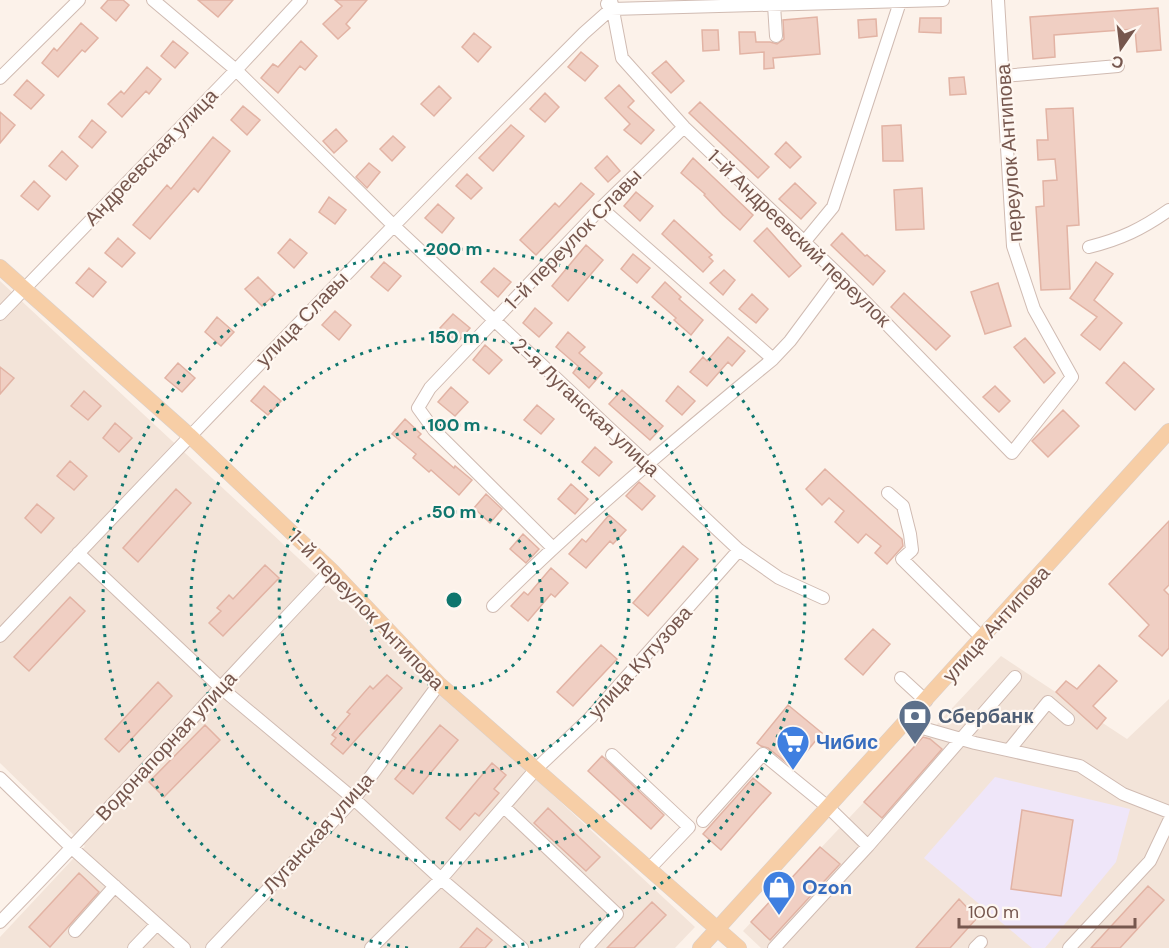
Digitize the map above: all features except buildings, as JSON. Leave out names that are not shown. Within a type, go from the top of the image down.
[{"type":"main road","name":"1-й переулок Антипова","points":[[0,267],[189,435],[331,570],[439,684],[739,948]]},
{"type":"main road","name":"улица Антипова","points":[[700,948],[983,639],[1169,431]]},
{"type":"street","points":[[0,78],[79,0]]},
{"type":"street","name":"2-я Луганская улица","points":[[153,0],[236,70],[393,225],[645,464],[740,550],[779,578],[823,598]]},
{"type":"street","name":"Андреевская улица","points":[[0,314],[302,0]]},
{"type":"street","points":[[608,3],[774,5],[797,2],[943,0]]},
{"type":"street","name":"переулок Антипова","points":[[998,0],[1013,246],[1034,309],[1072,377],[1012,453]]},
{"type":"street","points":[[805,241],[833,207],[900,2]]},
{"type":"street","name":"1-й Андреевский переулок","points":[[608,3],[622,58],[684,127],[805,241],[1012,453]]},
{"type":"street","name":"улица Славы","points":[[0,636],[189,435],[584,33],[608,3]]},
{"type":"street","points":[[774,5],[776,36]]},
{"type":"street","points":[[1003,76],[1118,66]]},
{"type":"street","name":"1-й переулок Славы","points":[[552,547],[434,430],[418,408],[430,388],[601,208],[684,127]]},
{"type":"street","points":[[601,208],[773,359]]},
{"type":"street","points":[[1089,248],[1115,241],[1144,228],[1169,210]]},
{"type":"street","points":[[493,606],[552,547],[645,464],[773,359],[790,341],[839,275]]},
{"type":"street","points":[[888,493],[903,506],[910,534],[912,550],[902,559],[983,639]]},
{"type":"street","name":"улица Кутузова","points":[[371,948],[441,879],[536,770],[590,718],[740,550]]},
{"type":"street","points":[[78,554],[220,687],[354,799],[515,946]]},
{"type":"street","name":"Водонапорная улица","points":[[0,922],[331,570]]},
{"type":"street","points":[[774,948],[868,846],[1016,677]]},
{"type":"street","points":[[901,678],[926,701]]},
{"type":"street","name":"Луганская улица","points":[[212,948],[354,799],[439,684]]},
{"type":"street","points":[[1008,750],[1047,702],[1068,719]]},
{"type":"street","points":[[905,723],[961,739],[1080,766],[1123,794],[1169,812]]},
{"type":"street","points":[[612,754],[689,826],[650,868]]},
{"type":"street","points":[[703,821],[763,754],[829,808],[868,846]]},
{"type":"street","points":[[0,778],[72,848],[184,948]]},
{"type":"street","points":[[504,807],[617,914],[586,948]]},
{"type":"street","points":[[1069,948],[1150,861],[1169,820]]},
{"type":"street","points":[[75,931],[115,886]]},
{"type":"street","points":[[134,948],[157,924]]},
{"type":"shaded area","points":[[0,281],[695,927],[675,948],[0,948],[0,937],[85,846],[0,763]]},
{"type":"shaded area","points":[[1001,656],[1127,739],[1169,699],[1169,948],[761,948],[743,931]]},
{"type":"shaded area","points":[[995,777],[1130,809],[1116,862],[1045,948],[1032,948],[924,858]]},
{"type":"place","name":"Сбербанк","points":[[915,745]]},
{"type":"place","name":"Чибис","points":[[793,771]]},
{"type":"place","name":"Ozon","points":[[779,916]]}]
